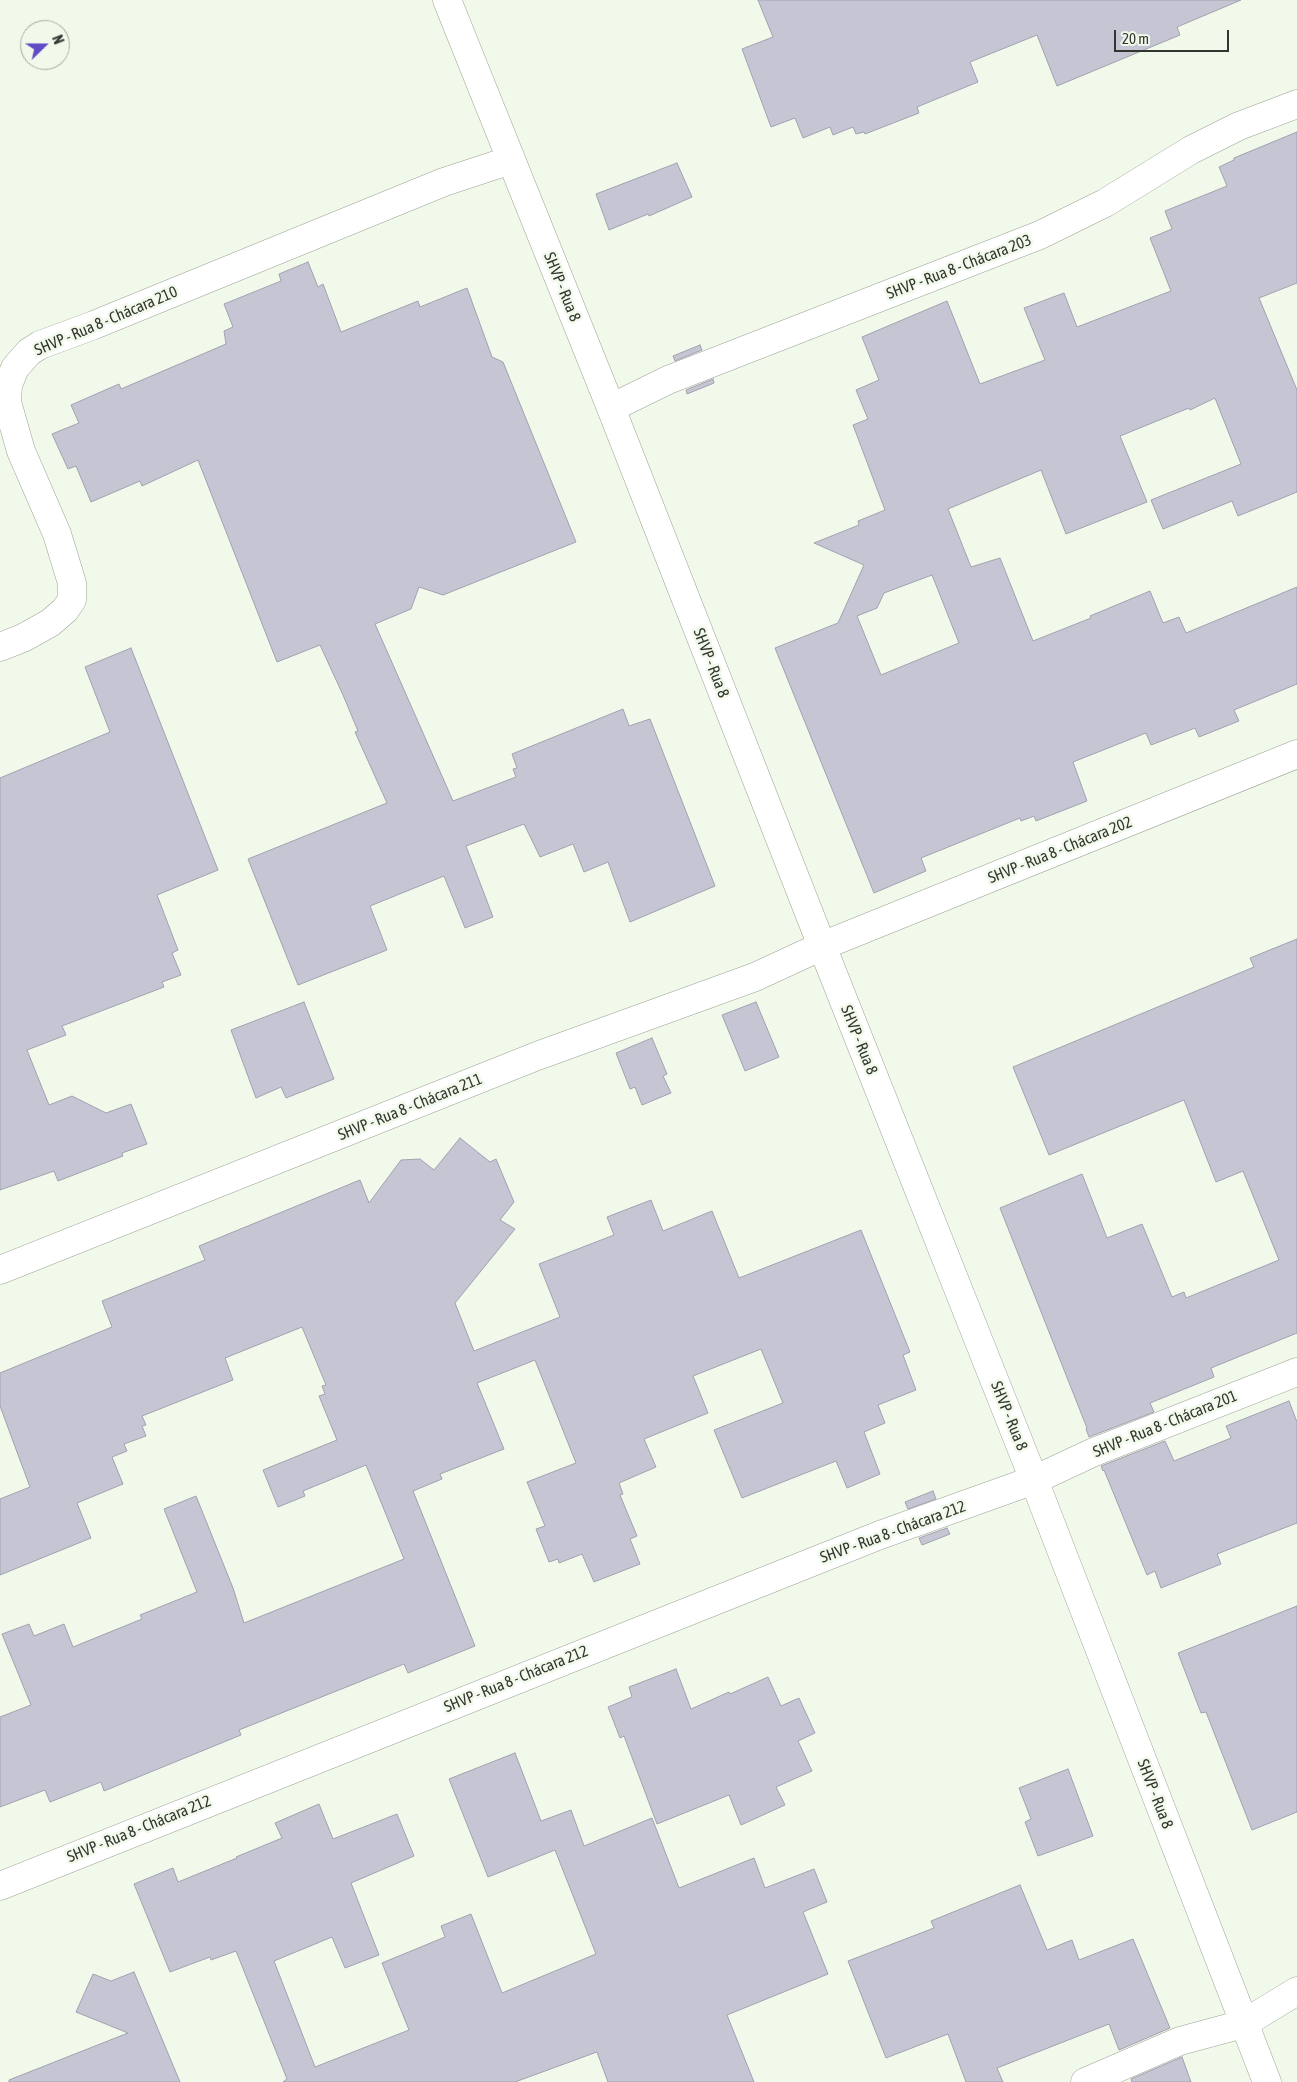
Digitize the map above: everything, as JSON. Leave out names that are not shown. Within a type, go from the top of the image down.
[{"type":"street","name":"SHVP - Rua 8","points":[[447,0],[611,408],[1034,1480],[1267,2082]]},
{"type":"street","name":"SHVP - Rua 8 - Chácara 203","points":[[611,408],[668,380],[1040,235],[1105,203],[1191,150],[1239,126],[1297,104]]},
{"type":"street","name":"SHVP - Rua 8 - Chácara 210","points":[[0,647],[23,638],[50,623],[65,610],[72,600],[72,583],[57,534],[20,450],[7,402],[8,385],[15,368],[29,352],[48,342],[444,182],[511,160]]},
{"type":"street","name":"SHVP - Rua 8 - Chácara 202","points":[[822,946],[1297,754]]},
{"type":"street","name":"SHVP - Rua 8 - Chácara 211","points":[[0,1270],[537,1056],[754,977],[822,946]]},
{"type":"street","name":"SHVP - Rua 8 - Chácara 201","points":[[1034,1480],[1094,1452],[1297,1372]]},
{"type":"street","name":"SHVP - Rua 8 - Chácara 212","points":[[0,1886],[880,1535],[1034,1480]]},
{"type":"street","points":[[1085,2082],[1180,2041],[1244,2024],[1297,1991]]},
{"type":"building","points":[[758,0],[1241,0],[1177,27],[1180,35],[1057,86],[1037,35],[970,62],[978,82],[917,107],[919,113],[865,134],[864,132],[856,134],[853,127],[833,135],[830,127],[803,138],[795,118],[771,127],[742,49],[773,37]]},
{"type":"building","points":[[1297,132],[1297,283],[1259,298],[1297,390],[1297,492],[1238,516],[1232,501],[1163,529],[1151,500],[1241,464],[1215,398],[1190,410],[1189,408],[1120,436],[1147,502],[1066,534],[1041,470],[948,509],[971,567],[1000,558],[1033,641],[1091,618],[1090,616],[1150,591],[1163,623],[1179,617],[1186,633],[1297,587],[1297,684],[1234,710],[1239,721],[1199,737],[1195,728],[1151,745],[1146,733],[1073,762],[1087,801],[1036,821],[1034,816],[1021,821],[1020,818],[921,858],[926,871],[874,893],[775,648],[838,623],[864,565],[814,543],[859,525],[858,521],[885,510],[853,425],[868,419],[856,390],[879,380],[862,337],[947,301],[980,384],[1045,360],[1024,308],[1064,293],[1077,327],[1171,291],[1150,238],[1172,229],[1165,211],[1227,186],[1219,167],[1234,160],[1234,158]],"holes":[[[932,575],[959,643],[881,675],[857,616],[877,608],[884,593]]]},
{"type":"building","points":[[677,163],[692,197],[649,216],[648,214],[609,230],[596,194]]},
{"type":"building","points":[[308,262],[318,287],[323,284],[341,332],[418,301],[420,307],[467,288],[492,357],[503,362],[576,542],[443,595],[419,587],[411,609],[375,624],[453,801],[516,777],[513,769],[517,768],[512,754],[623,709],[629,726],[650,719],[715,886],[630,922],[608,862],[584,872],[573,844],[540,857],[524,824],[466,846],[493,917],[465,928],[444,876],[370,906],[387,950],[298,985],[248,859],[387,803],[355,732],[358,731],[343,695],[320,645],[277,662],[198,460],[142,486],[140,481],[91,502],[76,466],[68,469],[52,434],[79,423],[71,405],[119,384],[121,389],[226,344],[224,331],[233,327],[224,304],[281,281],[279,274]]},
{"type":"building","points":[[700,345],[702,350],[675,361],[673,356]]},
{"type":"building","points":[[713,379],[714,383],[687,394],[686,390]]},
{"type":"building","points":[[131,648],[218,870],[157,895],[178,950],[172,953],[181,975],[162,982],[164,987],[62,1026],[66,1035],[27,1050],[49,1105],[72,1096],[106,1113],[131,1104],[147,1144],[122,1153],[123,1156],[58,1181],[54,1171],[0,1190],[0,778],[110,732],[85,667]]},
{"type":"building","points":[[1297,939],[1297,1333],[1211,1368],[1214,1377],[1150,1403],[1154,1412],[1089,1437],[1000,1208],[1082,1174],[1107,1238],[1142,1224],[1172,1297],[1184,1292],[1186,1298],[1279,1260],[1243,1171],[1216,1182],[1184,1100],[1049,1155],[1013,1067],[1254,967],[1250,958]]},
{"type":"building","points":[[304,1002],[334,1079],[286,1098],[281,1087],[256,1098],[231,1030]]},
{"type":"building","points":[[756,1002],[779,1057],[745,1071],[722,1015]]},
{"type":"building","points":[[652,1038],[667,1074],[663,1076],[671,1093],[642,1105],[635,1087],[630,1089],[616,1053]]},
{"type":"building","points":[[460,1138],[490,1162],[496,1159],[514,1202],[500,1220],[515,1229],[455,1303],[474,1351],[560,1317],[539,1264],[614,1235],[607,1217],[651,1200],[663,1231],[712,1211],[739,1278],[861,1230],[910,1352],[903,1355],[916,1390],[878,1405],[885,1423],[864,1432],[880,1474],[847,1488],[836,1461],[742,1498],[714,1430],[783,1403],[761,1349],[693,1376],[708,1413],[644,1439],[656,1467],[619,1483],[623,1494],[620,1495],[637,1536],[630,1539],[640,1564],[594,1582],[582,1554],[559,1563],[558,1559],[549,1562],[536,1529],[545,1526],[527,1482],[576,1463],[535,1360],[477,1383],[504,1449],[440,1474],[442,1479],[413,1491],[475,1646],[408,1673],[404,1664],[239,1730],[241,1735],[104,1791],[101,1782],[50,1802],[45,1790],[0,1807],[0,1717],[31,1705],[2,1634],[29,1624],[34,1636],[64,1624],[73,1647],[142,1619],[140,1615],[197,1592],[164,1509],[196,1496],[233,1588],[244,1623],[404,1559],[366,1465],[303,1491],[305,1496],[278,1507],[263,1470],[337,1440],[319,1396],[325,1394],[322,1386],[326,1385],[302,1327],[225,1358],[233,1380],[142,1416],[146,1425],[142,1426],[146,1436],[124,1444],[127,1451],[112,1457],[123,1484],[77,1503],[91,1538],[0,1575],[0,1499],[30,1487],[0,1406],[0,1373],[112,1327],[102,1301],[205,1260],[199,1246],[360,1180],[369,1203],[401,1160],[420,1159],[434,1170]]},
{"type":"building","points":[[1289,1401],[1297,1422],[1297,1523],[1217,1554],[1221,1564],[1161,1588],[1155,1571],[1147,1575],[1101,1466],[1165,1441],[1174,1461],[1231,1438],[1226,1426]]},
{"type":"building","points":[[933,1491],[936,1499],[908,1509],[905,1502]]},
{"type":"building","points":[[947,1528],[950,1534],[922,1545],[919,1538]]},
{"type":"building","points":[[1297,1606],[1297,1812],[1252,1830],[1206,1712],[1201,1713],[1178,1653]]},
{"type":"building","points":[[676,1669],[691,1709],[768,1677],[781,1706],[799,1698],[815,1733],[798,1741],[812,1771],[776,1787],[785,1805],[741,1825],[729,1795],[657,1824],[624,1736],[620,1738],[608,1707],[632,1697],[629,1687]]},
{"type":"building","points":[[515,1753],[541,1821],[571,1810],[584,1846],[652,1818],[679,1888],[754,1858],[765,1888],[814,1869],[827,1902],[803,1912],[828,1974],[727,2015],[754,2082],[608,2082],[597,2052],[515,2082],[283,2082],[287,2079],[236,1951],[211,1960],[210,1957],[170,1972],[134,1884],[173,1868],[178,1882],[237,1858],[282,1838],[275,1823],[319,1804],[333,1839],[397,1814],[414,1856],[351,1883],[379,1955],[345,1968],[332,1937],[274,1961],[315,2067],[409,2030],[382,1963],[445,1937],[441,1926],[471,1914],[502,1993],[596,1954],[555,1850],[488,1877],[449,1779]]},
{"type":"building","points":[[1068,1769],[1093,1836],[1038,1856],[1025,1822],[1031,1819],[1019,1788]]},
{"type":"building","points":[[1020,1885],[1047,1950],[1072,1940],[1079,1960],[1133,1939],[1170,2028],[1119,2050],[1109,2024],[997,2068],[1003,2082],[966,2082],[948,2034],[886,2058],[848,1961],[934,1928],[931,1921]]},
{"type":"building","points":[[134,1972],[180,2082],[9,2082],[9,2080],[128,2033],[76,2012],[93,1974],[111,1981]]},
{"type":"building","points":[[1182,2057],[1191,2082],[1132,2082],[1131,2079]]}]
